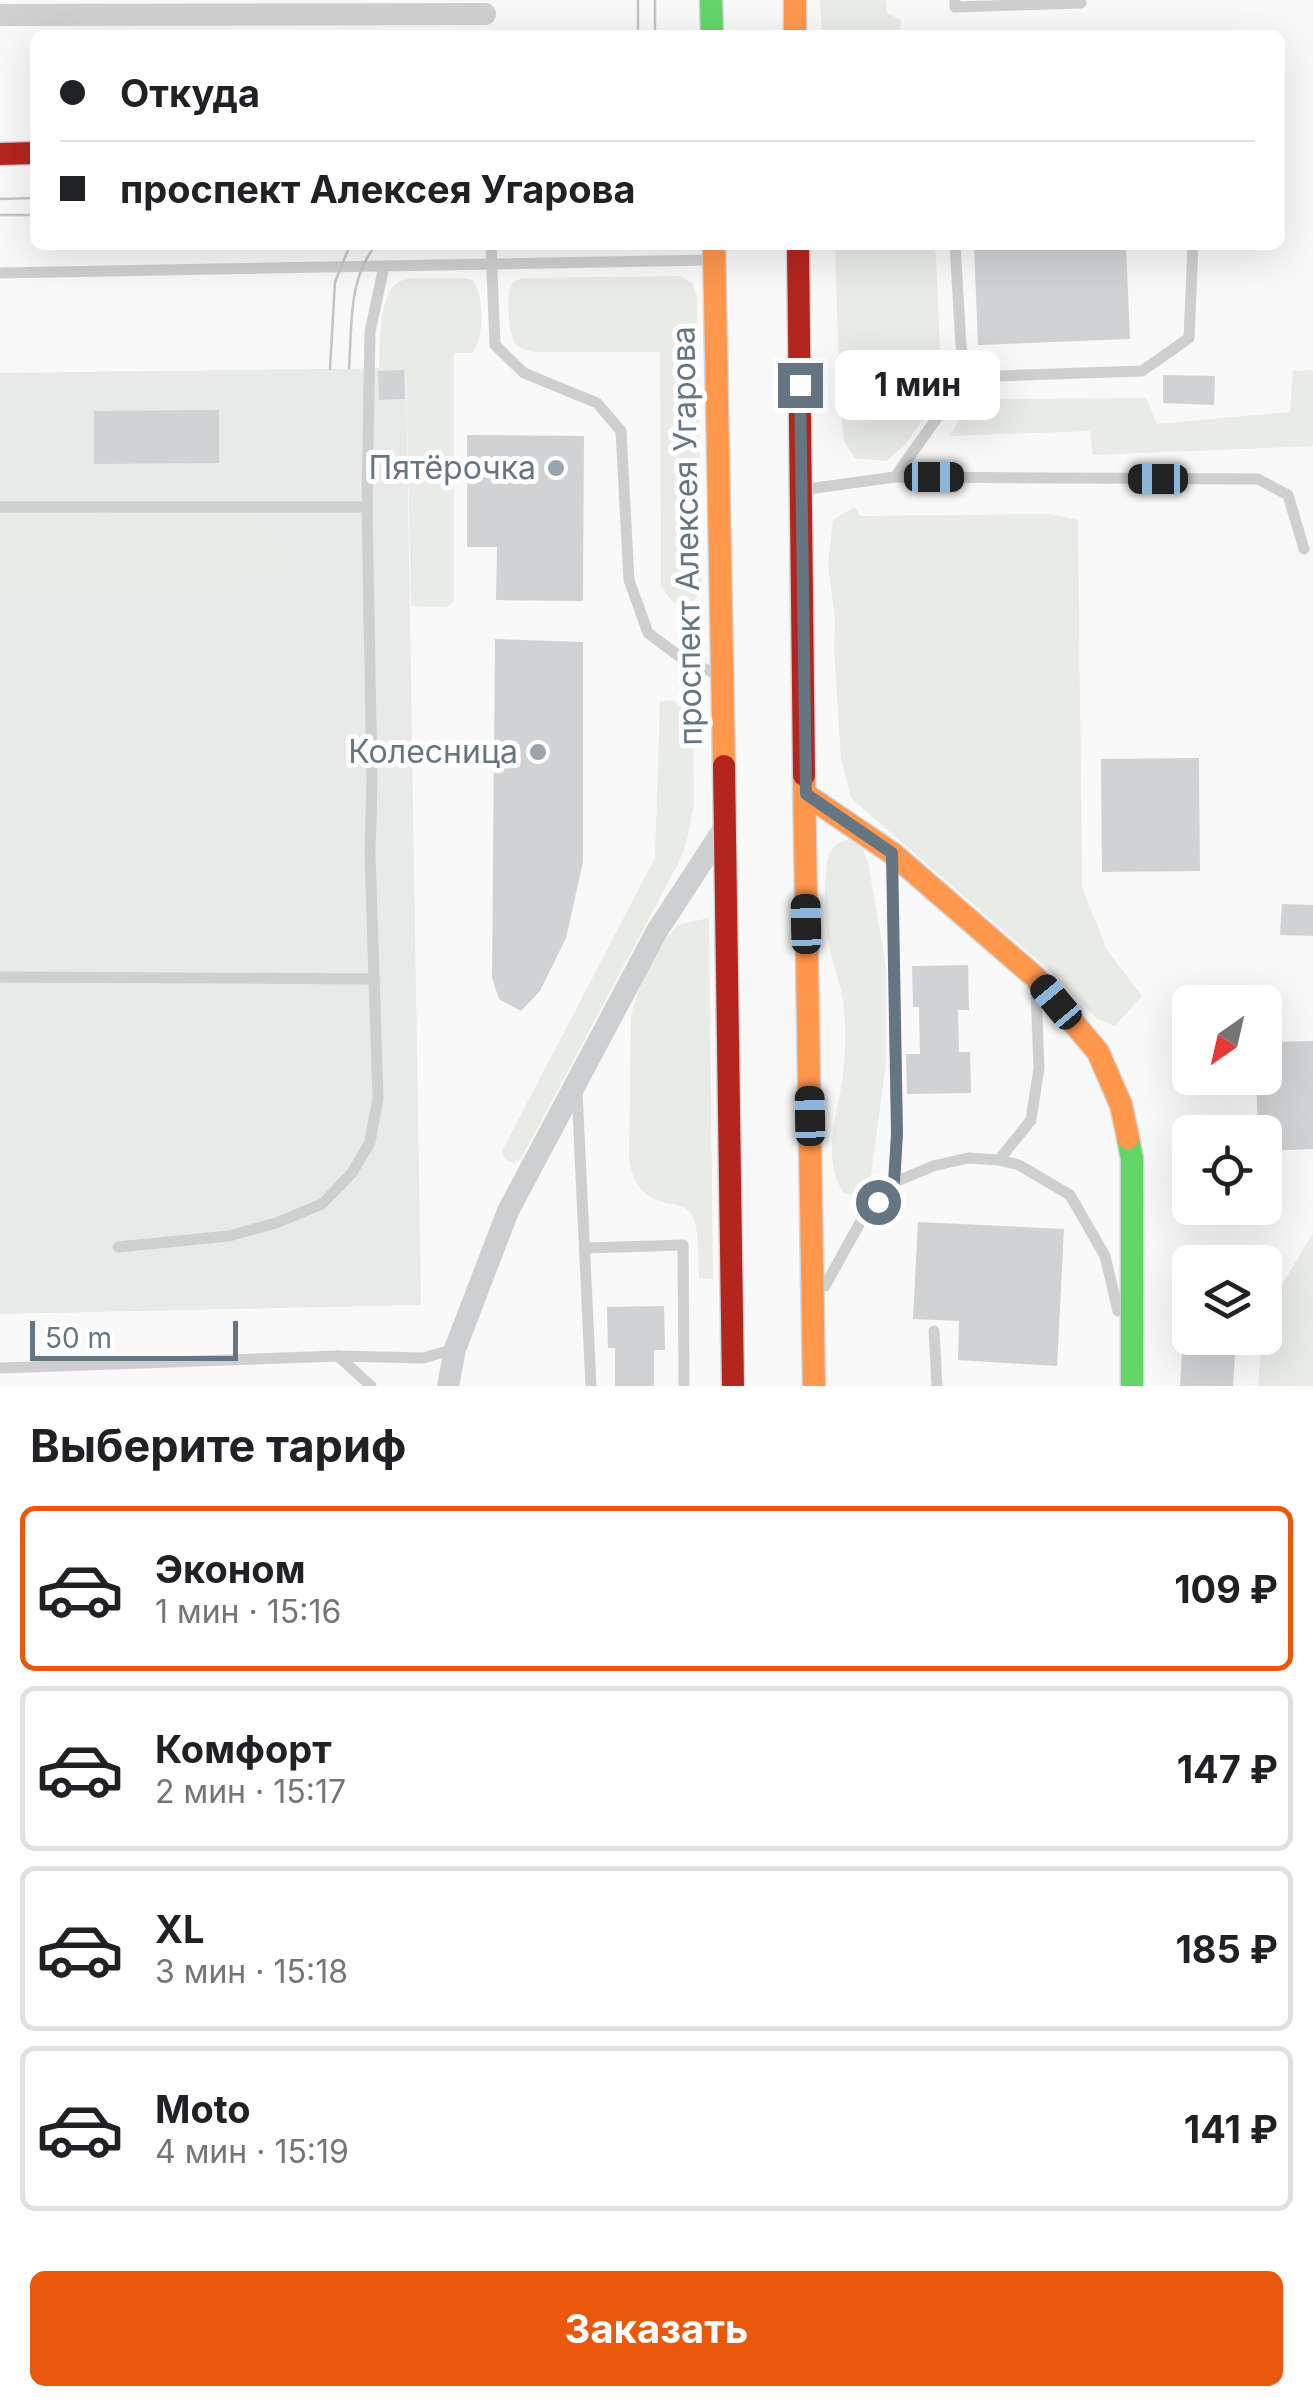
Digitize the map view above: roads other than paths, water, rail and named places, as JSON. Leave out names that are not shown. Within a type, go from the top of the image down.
[{"type":"main road","points":[[711,0],[712,30]]},
{"type":"main road","points":[[795,0],[796,30]]},
{"type":"main road","points":[[0,154],[30,154]]},
{"type":"main road","points":[[798,250],[814,1386]]},
{"type":"main road","name":"проспект Алексея Угарова","points":[[714,253],[733,1386]]},
{"type":"main road","points":[[806,794],[892,853],[1035,977],[1098,1052],[1122,1105],[1132,1159],[1132,1379]]},
{"type":"street","points":[[11,10],[485,16]]},
{"type":"street","points":[[448,1386],[454,1349],[508,1211],[657,931],[725,827]]},
{"type":"lane","points":[[955,0],[955,8],[1081,3]]},
{"type":"lane","points":[[491,250],[495,345],[524,373],[597,404],[621,431],[630,580],[648,633],[683,659],[723,678]]},
{"type":"lane","points":[[895,477],[966,377],[954,250]]},
{"type":"lane","points":[[966,377],[1142,371],[1189,338],[1193,250]]},
{"type":"lane","points":[[0,273],[492,264],[714,253]]},
{"type":"lane","points":[[118,1247],[229,1236],[322,1204],[352,1172],[370,1142],[378,1098],[370,854],[367,507],[370,332],[384,266]]},
{"type":"lane","points":[[802,490],[895,477],[1258,479],[1288,495],[1304,550]]},
{"type":"lane","points":[[0,507],[367,507]]},
{"type":"lane","points":[[892,853],[897,1134],[894,1182]]},
{"type":"lane","points":[[999,1160],[1030,1120],[1040,1068],[1035,977]]},
{"type":"lane","points":[[0,978],[375,979]]},
{"type":"lane","points":[[577,1081],[592,1386]]},
{"type":"lane","points":[[814,1307],[861,1221],[894,1182],[933,1166],[968,1158],[999,1160],[1019,1165],[1070,1194],[1106,1256],[1132,1379]]},
{"type":"lane","points":[[586,1248],[683,1245],[684,1386]]},
{"type":"lane","points":[[934,1331],[937,1386]]},
{"type":"lane","points":[[0,1368],[338,1356],[423,1358],[454,1349]]},
{"type":"lane","points":[[338,1356],[371,1386]]},
{"type":"tram line","points":[[638,0],[638,30]]},
{"type":"tram line","points":[[655,0],[655,30]]},
{"type":"tram line","points":[[0,199],[30,198]]},
{"type":"tram line","points":[[0,215],[30,215]]},
{"type":"tram line","points":[[330,369],[335,282],[348,250]]},
{"type":"tram line","points":[[349,368],[356,288],[373,250]]},
{"type":"place","name":"Пятёрочка","points":[[556,468]]},
{"type":"place","name":"Колесница","points":[[538,752]]}]
